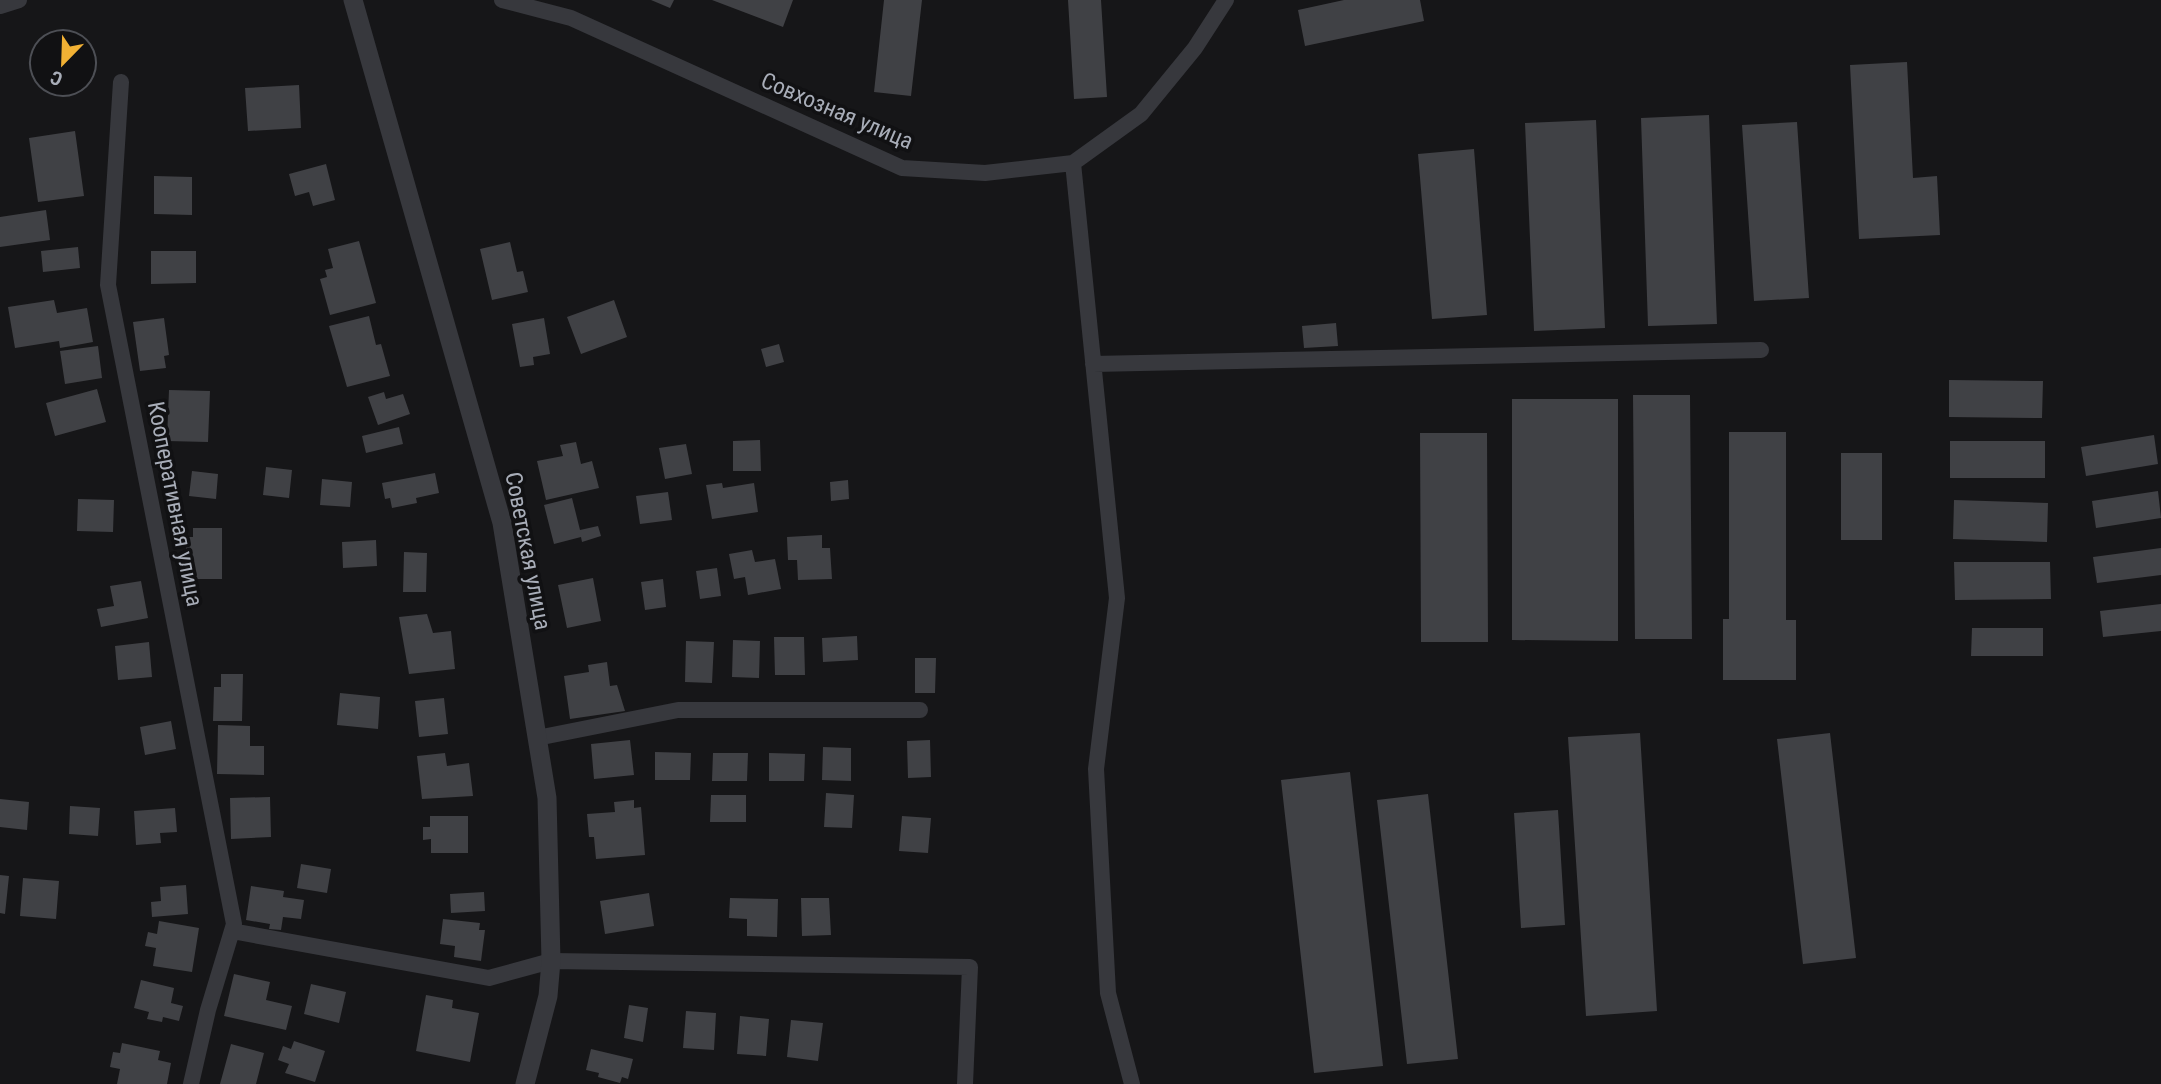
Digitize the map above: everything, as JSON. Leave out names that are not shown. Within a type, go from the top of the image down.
[{"type":"street","points":[[0,6],[19,0]]},
{"type":"street","name":"Советская улица","points":[[353,0],[502,523],[547,798],[551,961],[548,996],[525,1084]]},
{"type":"street","name":"Совхозная улица","points":[[502,0],[570,18],[902,168],[985,173],[1073,163],[1141,114],[1195,48],[1226,0]]},
{"type":"street","name":"Кооперативная улица","points":[[121,82],[108,285],[232,912],[232,931],[208,1010],[191,1084]]},
{"type":"street","points":[[1073,163],[1117,598],[1096,769],[1108,993],[1132,1084]]},
{"type":"street","points":[[1093,364],[1761,349]]},
{"type":"street","points":[[537,738],[678,710],[920,710]]},
{"type":"street","points":[[232,931],[489,978],[551,961],[970,967],[965,1084]]},
{"type":"building","points":[[651,0],[674,0],[670,8]]},
{"type":"building","points":[[712,0],[793,0],[783,27]]},
{"type":"building","points":[[884,0],[922,0],[911,96],[874,92]]},
{"type":"building","points":[[1068,0],[1101,0],[1107,97],[1074,99]]},
{"type":"building","points":[[1344,0],[1420,0],[1424,21],[1305,46],[1298,10]]},
{"type":"building","points":[[1907,62],[1913,178],[1937,176],[1940,235],[1859,239],[1850,65]]},
{"type":"building","points":[[299,85],[301,128],[248,131],[245,88]]},
{"type":"building","points":[[1709,115],[1717,324],[1648,326],[1641,118]]},
{"type":"building","points":[[1596,120],[1605,328],[1534,331],[1525,123]]},
{"type":"building","points":[[1797,122],[1809,298],[1754,301],[1742,125]]},
{"type":"building","points":[[75,131],[84,196],[38,202],[29,138]]},
{"type":"building","points":[[1474,149],[1487,315],[1432,319],[1418,154]]},
{"type":"building","points":[[326,164],[335,200],[313,206],[309,192],[295,196],[289,174]]},
{"type":"building","points":[[154,176],[192,177],[192,215],[154,214]]},
{"type":"building","points":[[46,210],[50,240],[0,247],[0,217]]},
{"type":"building","points":[[359,241],[376,303],[330,315],[320,279],[327,277],[325,270],[333,268],[328,249]]},
{"type":"building","points":[[510,242],[517,272],[523,271],[528,292],[492,300],[480,249]]},
{"type":"building","points":[[78,247],[80,268],[43,272],[41,251]]},
{"type":"building","points":[[151,251],[196,251],[196,283],[151,284]]},
{"type":"building","points":[[54,300],[57,313],[87,308],[93,342],[60,348],[59,341],[15,348],[8,307]]},
{"type":"building","points":[[614,300],[627,337],[581,354],[567,317]]},
{"type":"building","points":[[369,316],[376,345],[381,344],[390,376],[347,387],[329,326]]},
{"type":"building","points":[[164,318],[169,355],[164,356],[166,368],[140,371],[133,322]]},
{"type":"building","points":[[544,318],[550,354],[533,357],[534,365],[520,367],[512,324]]},
{"type":"building","points":[[1336,323],[1338,346],[1304,348],[1302,326]]},
{"type":"building","points":[[779,344],[784,362],[766,367],[761,349]]},
{"type":"building","points":[[98,346],[102,378],[65,384],[60,351]]},
{"type":"building","points":[[1949,380],[2043,381],[2042,418],[1949,417]]},
{"type":"building","points":[[97,389],[106,422],[55,436],[46,403]]},
{"type":"building","points":[[169,390],[210,391],[208,442],[167,441]]},
{"type":"building","points":[[384,392],[386,399],[403,394],[410,414],[378,425],[368,397]]},
{"type":"building","points":[[1633,395],[1690,395],[1692,639],[1635,639]]},
{"type":"building","points":[[1512,399],[1618,399],[1618,641],[1512,640]]},
{"type":"building","points":[[399,427],[403,444],[366,453],[362,436]]},
{"type":"building","points":[[1729,432],[1786,432],[1786,620],[1796,620],[1796,680],[1723,680],[1723,619],[1729,619]]},
{"type":"building","points":[[1420,433],[1487,433],[1488,642],[1421,642]]},
{"type":"building","points":[[2154,435],[2158,464],[2086,476],[2081,447]]},
{"type":"building","points":[[760,440],[761,471],[733,471],[733,441]]},
{"type":"building","points":[[1950,441],[2045,441],[2045,478],[1950,478]]},
{"type":"building","points":[[576,442],[581,464],[592,461],[599,488],[546,500],[537,461],[563,456],[560,445]]},
{"type":"building","points":[[686,444],[692,474],[665,479],[659,448]]},
{"type":"building","points":[[1841,453],[1882,453],[1882,540],[1841,540]]},
{"type":"building","points":[[266,467],[292,470],[289,498],[263,495]]},
{"type":"building","points":[[192,471],[218,474],[216,499],[189,496]]},
{"type":"building","points":[[435,473],[439,493],[416,498],[417,503],[392,508],[390,498],[385,499],[382,483]]},
{"type":"building","points":[[322,479],[352,482],[350,507],[320,505]]},
{"type":"building","points":[[848,480],[849,499],[831,501],[830,482]]},
{"type":"building","points":[[722,483],[723,488],[754,483],[758,512],[712,519],[706,485]]},
{"type":"building","points":[[2158,491],[2161,518],[2096,528],[2092,501]]},
{"type":"building","points":[[668,492],[672,520],[640,524],[636,496]]},
{"type":"building","points":[[572,498],[580,530],[598,526],[601,536],[582,542],[581,537],[554,544],[544,505]]},
{"type":"building","points":[[78,499],[114,500],[113,532],[77,531]]},
{"type":"building","points":[[1954,500],[2048,503],[2047,542],[1953,539]]},
{"type":"building","points":[[193,528],[222,528],[222,579],[192,579],[192,549],[186,549],[186,537],[193,537]]},
{"type":"building","points":[[822,535],[822,548],[830,548],[832,579],[798,580],[797,560],[788,560],[787,537]]},
{"type":"building","points":[[376,540],[377,566],[343,568],[342,542]]},
{"type":"building","points":[[2161,548],[2161,575],[2097,583],[2093,557]]},
{"type":"building","points":[[752,550],[755,562],[775,559],[781,589],[748,595],[745,577],[734,579],[729,554]]},
{"type":"building","points":[[404,552],[427,553],[426,592],[403,592]]},
{"type":"building","points":[[1954,562],[2050,562],[2051,599],[1955,600]]},
{"type":"building","points":[[717,568],[721,596],[700,599],[696,571]]},
{"type":"building","points":[[593,578],[601,621],[567,628],[558,585]]},
{"type":"building","points":[[663,579],[666,607],[645,610],[641,582]]},
{"type":"building","points":[[141,581],[148,618],[101,627],[97,609],[114,606],[110,586]]},
{"type":"building","points":[[2161,604],[2161,631],[2103,637],[2100,611]]},
{"type":"building","points":[[427,614],[433,633],[451,631],[455,669],[409,674],[399,617]]},
{"type":"building","points":[[1972,628],[2043,628],[2043,656],[1971,656]]},
{"type":"building","points":[[857,636],[858,660],[823,662],[822,638]]},
{"type":"building","points":[[774,637],[804,637],[805,675],[775,675]]},
{"type":"building","points":[[733,640],[760,641],[759,678],[732,677]]},
{"type":"building","points":[[686,641],[714,642],[712,683],[685,682]]},
{"type":"building","points":[[149,642],[152,677],[118,680],[115,646]]},
{"type":"building","points":[[915,658],[936,658],[935,693],[915,693]]},
{"type":"building","points":[[607,662],[610,686],[617,685],[625,711],[570,719],[564,676],[589,672],[588,665]]},
{"type":"building","points":[[221,674],[243,674],[242,721],[213,721],[214,687],[221,687]]},
{"type":"building","points":[[340,693],[380,697],[378,729],[337,725]]},
{"type":"building","points":[[444,698],[448,734],[419,737],[415,701]]},
{"type":"building","points":[[171,721],[176,749],[145,755],[140,727]]},
{"type":"building","points":[[218,725],[250,726],[250,746],[264,746],[264,775],[217,774]]},
{"type":"building","points":[[1640,733],[1657,1011],[1586,1016],[1568,737]]},
{"type":"building","points":[[1830,733],[1856,958],[1803,964],[1777,739]]},
{"type":"building","points":[[630,740],[634,775],[594,779],[591,744]]},
{"type":"building","points":[[930,740],[931,777],[908,778],[907,741]]},
{"type":"building","points":[[823,747],[851,748],[851,781],[822,780]]},
{"type":"building","points":[[655,752],[691,753],[690,780],[655,780]]},
{"type":"building","points":[[445,753],[447,766],[469,763],[473,796],[422,799],[417,756]]},
{"type":"building","points":[[713,753],[748,753],[747,781],[712,781]]},
{"type":"building","points":[[769,753],[805,754],[804,781],[769,781]]},
{"type":"building","points":[[1350,772],[1383,1066],[1314,1073],[1281,780]]},
{"type":"building","points":[[826,793],[854,795],[852,828],[824,827]]},
{"type":"building","points":[[1428,794],[1458,1059],[1407,1064],[1377,800]]},
{"type":"building","points":[[711,795],[746,795],[746,822],[710,822]]},
{"type":"building","points":[[270,797],[271,837],[231,839],[230,798]]},
{"type":"building","points":[[0,799],[29,802],[27,830],[0,827]]},
{"type":"building","points":[[634,800],[634,808],[641,807],[645,855],[596,859],[594,837],[589,837],[587,814],[615,812],[614,802]]},
{"type":"building","points":[[70,806],[100,808],[98,836],[69,834]]},
{"type":"building","points":[[175,808],[177,832],[160,833],[161,843],[136,845],[134,811]]},
{"type":"building","points":[[1558,810],[1565,925],[1521,928],[1514,813]]},
{"type":"building","points":[[430,816],[468,816],[468,853],[431,853],[431,839],[423,840],[423,827],[430,827]]},
{"type":"building","points":[[902,816],[931,818],[928,853],[899,851]]},
{"type":"building","points":[[301,864],[331,869],[327,893],[297,888]]},
{"type":"building","points":[[0,875],[9,876],[5,914],[0,913]]},
{"type":"building","points":[[23,878],[59,881],[56,919],[20,916]]},
{"type":"building","points":[[186,885],[188,914],[152,917],[151,902],[161,901],[160,887]]},
{"type":"building","points":[[251,886],[284,891],[283,897],[304,900],[301,919],[283,917],[281,930],[269,929],[270,924],[246,920]]},
{"type":"building","points":[[484,892],[485,911],[451,913],[450,894]]},
{"type":"building","points":[[649,893],[654,926],[605,934],[600,901]]},
{"type":"building","points":[[730,898],[778,899],[777,937],[747,936],[747,919],[729,918]]},
{"type":"building","points":[[801,898],[829,898],[831,935],[802,936]]},
{"type":"building","points":[[443,919],[480,923],[479,930],[485,930],[481,961],[454,957],[455,946],[440,944]]},
{"type":"building","points":[[159,921],[199,928],[192,972],[153,966],[156,948],[145,946],[148,932],[157,934]]},
{"type":"building","points":[[234,974],[270,982],[266,1000],[292,1006],[286,1030],[224,1016]]},
{"type":"building","points":[[141,980],[174,988],[171,1003],[183,1006],[179,1021],[163,1017],[162,1022],[147,1019],[149,1012],[134,1008]]},
{"type":"building","points":[[311,984],[346,992],[339,1023],[304,1014]]},
{"type":"building","points":[[426,995],[453,1000],[452,1008],[479,1013],[470,1062],[416,1051]]},
{"type":"building","points":[[629,1005],[648,1008],[643,1042],[624,1038]]},
{"type":"building","points":[[686,1011],[716,1013],[714,1050],[683,1048]]},
{"type":"building","points":[[740,1016],[769,1019],[766,1056],[737,1054]]},
{"type":"building","points":[[791,1020],[823,1023],[818,1061],[787,1057]]},
{"type":"building","points":[[294,1041],[325,1051],[315,1082],[285,1073],[289,1064],[278,1060],[283,1046],[291,1049]]},
{"type":"building","points":[[122,1043],[160,1051],[158,1060],[171,1063],[167,1084],[117,1084],[120,1069],[110,1067],[113,1052],[120,1053]]},
{"type":"building","points":[[231,1044],[264,1053],[256,1084],[220,1084]]},
{"type":"building","points":[[591,1049],[633,1059],[628,1079],[622,1077],[620,1083],[598,1077],[599,1073],[586,1070]]}]
